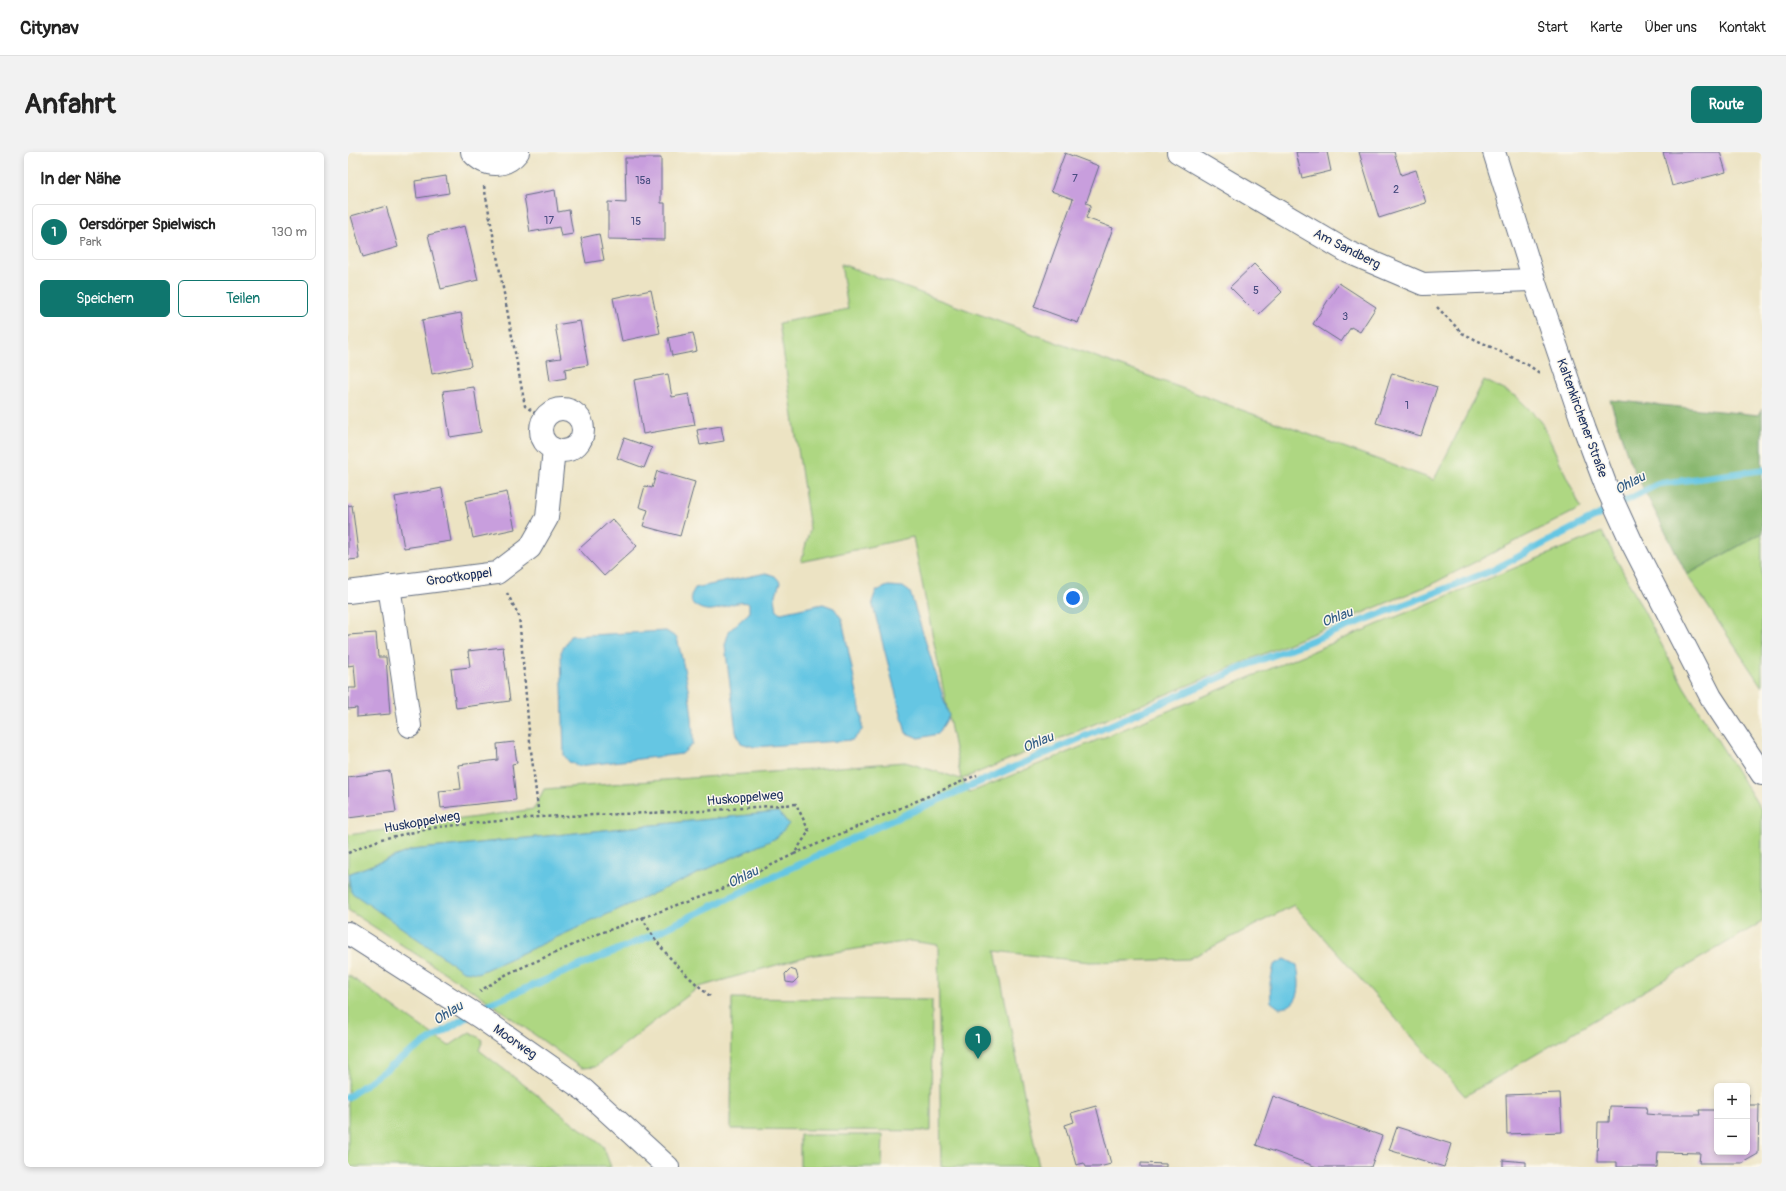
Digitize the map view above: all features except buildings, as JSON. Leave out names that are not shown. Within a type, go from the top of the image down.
[{"type":"street","points":[[479,158],[496,165],[505,163],[513,158],[518,152]]},
{"type":"street","name":"Am Sandberg","points":[[1178,152],[1348,252],[1423,284],[1534,280]]},
{"type":"street","name":"Kaltenkirchener Straße","points":[[1494,152],[1534,280],[1585,430],[1606,486],[1632,543],[1711,696],[1762,774]]},
{"type":"street","points":[[561,409],[574,413],[581,422],[582,435],[575,446],[561,451],[554,449],[543,440],[542,425],[544,419],[549,414],[561,409]]},
{"type":"street","name":"Grootkoppel","points":[[348,592],[497,573],[530,548],[547,518],[554,449]]},
{"type":"street","points":[[389,586],[410,726]]},
{"type":"street","name":"Moorweg","points":[[348,933],[468,1010],[584,1090],[668,1167]]},
{"type":"path","points":[[479,158],[525,406],[544,419]]},
{"type":"path","points":[[1436,306],[1462,333],[1528,365],[1543,376]]},
{"type":"path","points":[[497,573],[519,616],[539,817]]},
{"type":"path","points":[[468,1010],[507,974],[598,934],[642,917],[679,906],[727,887],[794,854],[977,775]]},
{"type":"path","name":"Huskoppelweg","points":[[348,853],[381,839],[438,827],[539,817],[702,812],[796,804],[809,831],[794,854]]},
{"type":"path","points":[[642,917],[657,942],[673,963],[712,998]]},
{"type":"green space","points":[[841,264],[1434,480],[1484,380],[1516,396],[1541,421],[1581,508],[1432,584],[962,779],[969,793],[1602,532],[1684,687],[1762,811],[1762,922],[1465,1096],[1294,905],[1189,959],[1090,962],[995,951],[1039,1167],[941,1167],[938,945],[911,941],[808,956],[699,987],[595,1067],[581,1068],[482,997],[348,910],[348,874],[348,835],[534,809],[544,789],[905,762],[961,779],[913,537],[801,562],[810,529],[779,323],[848,309]],"holes":[[[778,812],[789,824],[348,874],[412,850]]]},
{"type":"green space","points":[[1610,400],[1759,415],[1762,409],[1762,533],[1687,575],[1629,460]]},
{"type":"green space","points":[[1762,533],[1762,687],[1687,575]]},
{"type":"green space","points":[[348,975],[449,1046],[470,1032],[483,1040],[479,1050],[603,1146],[611,1167],[348,1167]]},
{"type":"green space","points":[[732,998],[932,1000],[931,1131],[731,1129]]},
{"type":"green space","points":[[800,1135],[883,1135],[882,1167],[800,1167]]},
{"type":"water","points":[[766,573],[775,576],[780,582],[775,598],[777,611],[781,613],[823,604],[834,608],[842,619],[862,718],[862,730],[853,740],[754,747],[741,743],[736,732],[725,645],[729,631],[749,613],[749,603],[733,604],[713,610],[707,610],[692,603],[691,595],[695,588]]},
{"type":"water","points":[[888,586],[903,587],[910,592],[949,716],[938,734],[919,738],[906,733],[872,602],[876,591]]},
{"type":"water","points":[[666,631],[677,638],[680,650],[686,677],[692,718],[693,744],[682,754],[578,766],[569,762],[564,755],[561,652],[570,636]]},
{"type":"water","points":[[778,812],[789,824],[776,838],[478,973],[463,971],[351,892],[348,874],[412,850]]},
{"type":"water","points":[[1285,959],[1297,965],[1299,986],[1296,998],[1292,1003],[1287,1007],[1279,1008],[1271,1002],[1270,983],[1274,965]]},
{"type":"waterway","name":"Ohlau","points":[[348,1097],[409,1053],[484,1006],[648,937],[881,825],[1253,663],[1491,571],[1658,484],[1762,470]]},
{"type":"place","name":"Oersdörper Spielwisch","points":[[978,1059]]}]
